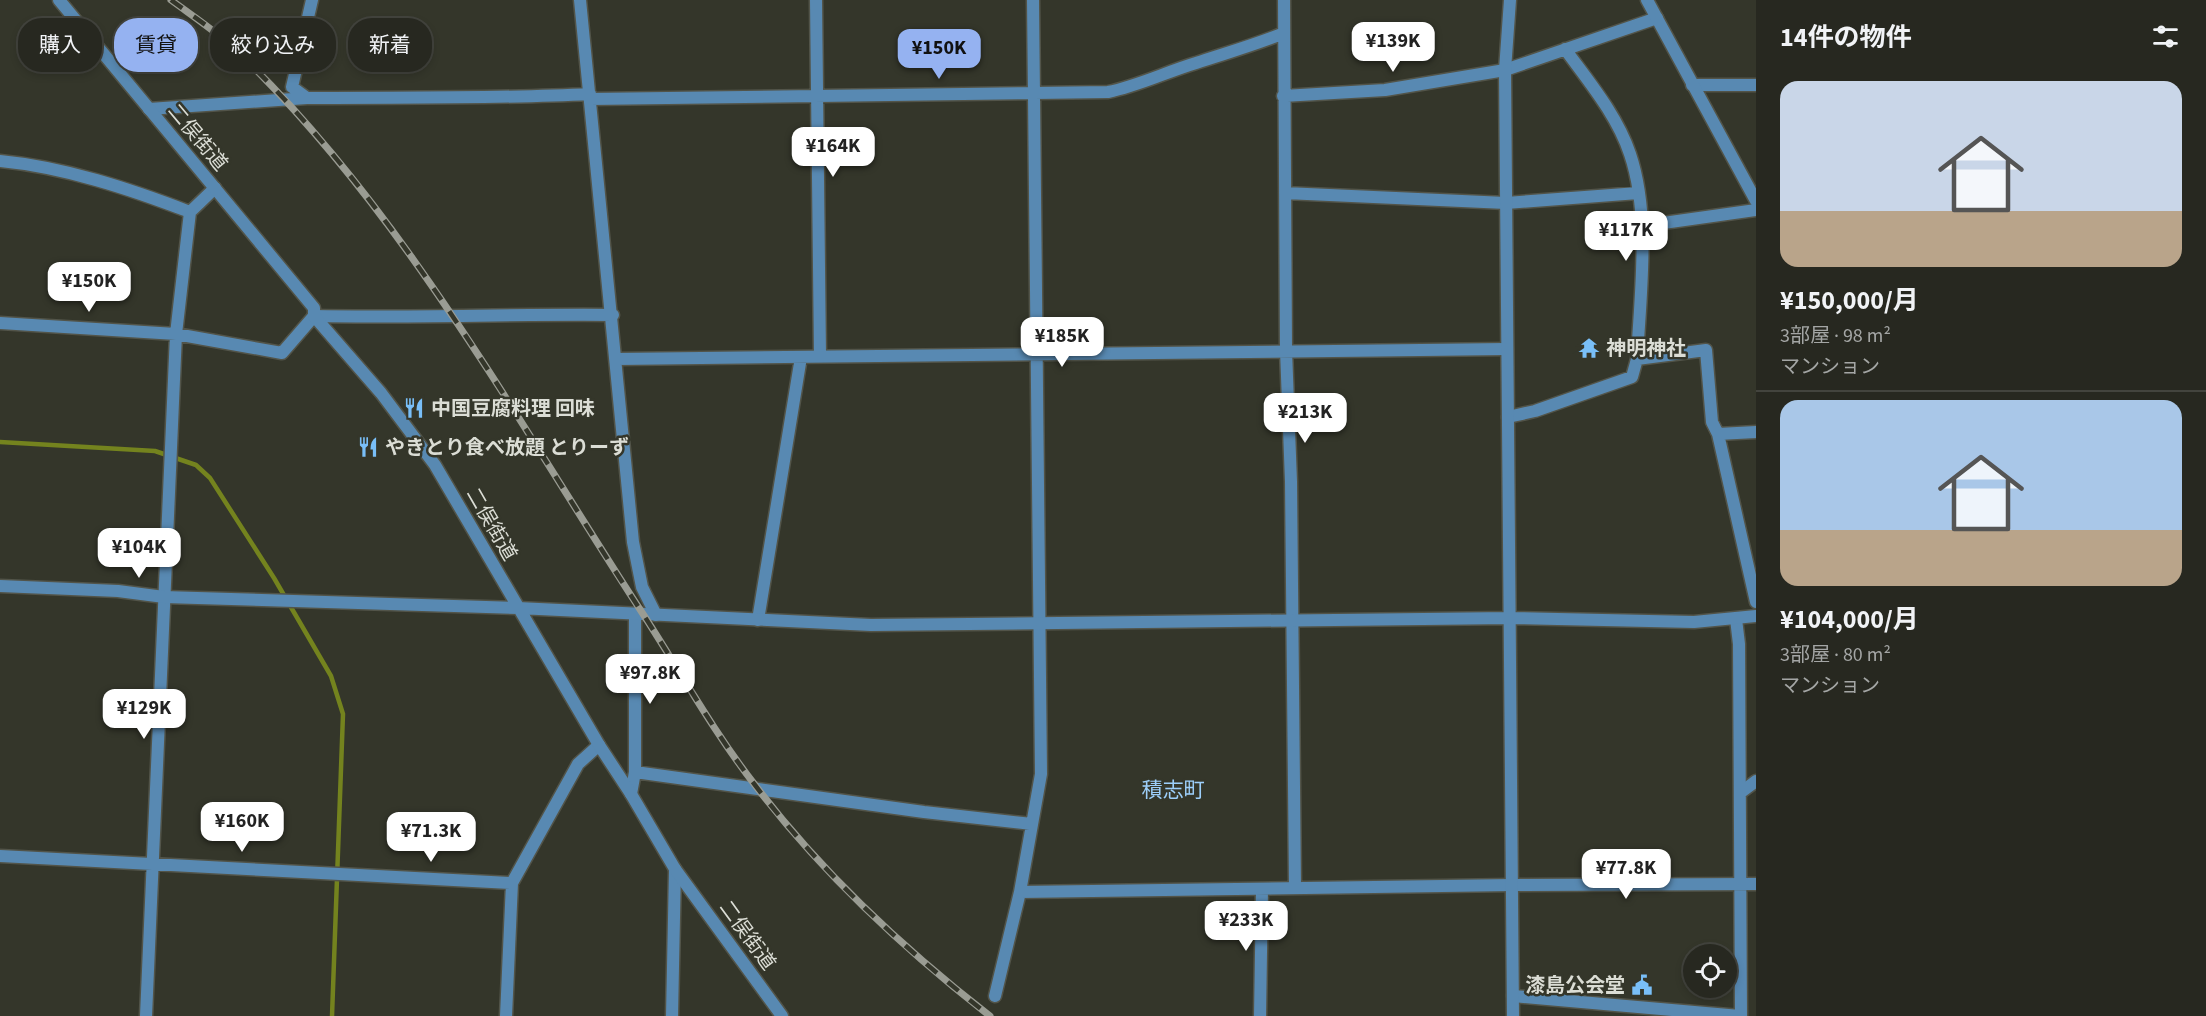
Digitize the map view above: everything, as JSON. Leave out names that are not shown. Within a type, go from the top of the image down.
[{"type":"street","name":"二俣街道","points":[[59,0],[314,308],[314,316],[381,393],[435,465],[598,745],[631,794],[675,869],[782,1016]]},
{"type":"street","points":[[307,98],[292,87],[312,0]]},
{"type":"street","points":[[580,0],[613,315],[633,542],[642,587],[656,615]]},
{"type":"street","points":[[816,0],[820,356]]},
{"type":"street","points":[[995,996],[1020,892],[1041,774],[1033,0]]},
{"type":"street","points":[[1284,0],[1286,350],[1293,621],[1295,888]]},
{"type":"street","points":[[1510,0],[1505,70],[1513,1016]]},
{"type":"street","points":[[1647,0],[1756,201]]},
{"type":"street","points":[[1283,96],[1385,90],[1505,70],[1657,18]]},
{"type":"street","points":[[149,109],[307,98],[445,96],[498,99],[1108,92],[1126,89],[1284,33]]},
{"type":"street","points":[[1508,417],[1535,411],[1632,377],[1637,359],[1642,226],[1630,154],[1612,117],[1565,49]]},
{"type":"street","points":[[1692,85],[1756,85]]},
{"type":"street","points":[[0,161],[20,163],[126,189],[190,212]]},
{"type":"street","points":[[146,1016],[176,334],[190,212],[215,188]]},
{"type":"street","points":[[1285,193],[1506,203],[1638,193]]},
{"type":"street","points":[[1642,226],[1756,210]]},
{"type":"street","points":[[0,323],[176,334],[282,353],[314,316],[401,318],[488,314],[613,315]]},
{"type":"street","points":[[617,359],[1507,349]]},
{"type":"street","points":[[1637,359],[1706,350],[1712,422],[1718,434],[1756,602]]},
{"type":"street","points":[[758,620],[801,357]]},
{"type":"street","points":[[1718,434],[1756,432]]},
{"type":"street","points":[[0,586],[118,591],[164,597],[518,608],[871,625],[1510,618],[1694,622],[1756,616]]},
{"type":"street","points":[[631,794],[635,772],[634,614]]},
{"type":"street","points":[[1514,996],[1740,1016],[1740,793],[1736,619]]},
{"type":"street","points":[[506,1016],[512,883],[578,764],[598,745]]},
{"type":"street","points":[[635,772],[924,812],[1032,824]]},
{"type":"street","points":[[1740,793],[1756,781]]},
{"type":"street","points":[[0,856],[512,883]]},
{"type":"street","points":[[672,1016],[675,869]]},
{"type":"street","points":[[1020,892],[1756,884]]},
{"type":"street","points":[[1260,1016],[1262,889]]},
{"type":"waterway","points":[[0,442],[155,451],[196,465],[210,478],[274,578],[331,676],[343,714],[332,1016]]},
{"type":"railway","points":[[171,0],[231,46],[299,115],[355,181],[407,250],[504,395],[711,722],[781,817],[807,848],[865,908],[926,964],[990,1016]]},
{"type":"place","name":"神明神社","points":[[1589,348]]},
{"type":"place","name":"中国豆腐料理 回味","points":[[414,408]]},
{"type":"place","name":"やきとり食べ放題 とりーず","points":[[368,447]]},
{"type":"place","name":"漆島公会堂","points":[[1642,985]]},
{"type":"district","name":"積志町","points":[[1173,790]]}]
